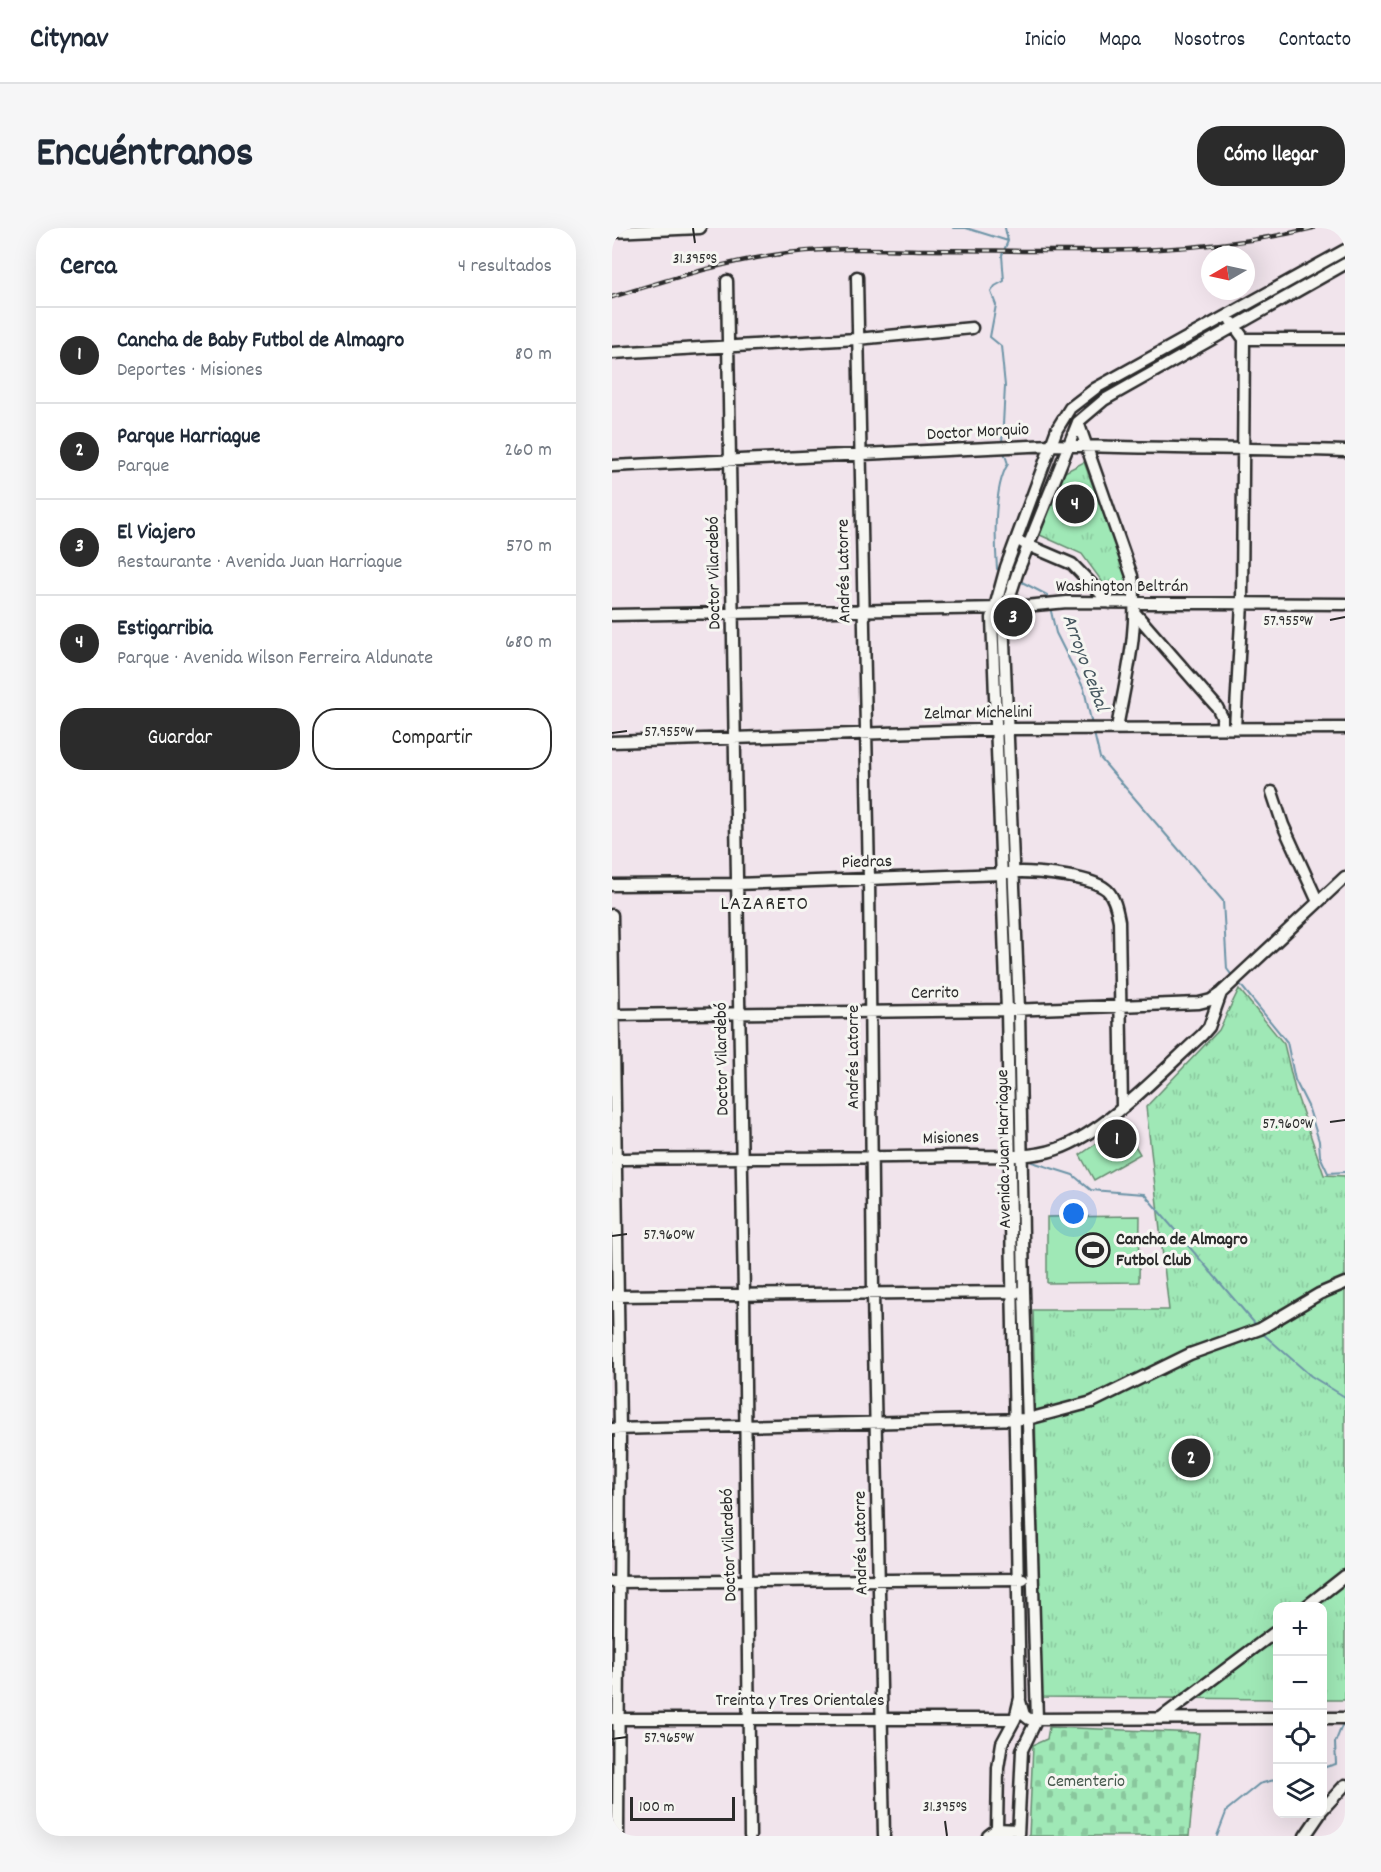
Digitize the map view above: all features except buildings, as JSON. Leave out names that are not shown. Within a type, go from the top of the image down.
[{"type":"street","points":[[612,232],[700,228]]},
{"type":"street","points":[[1005,588],[1018,571],[1078,422],[1104,400],[1345,250]]},
{"type":"street","points":[[1005,588],[1006,567],[1051,445],[1064,417],[1082,397],[1345,264]]},
{"type":"street","name":"Andrés Latorre","points":[[857,277],[869,879],[873,1294],[884,1718],[884,1836]]},
{"type":"street","name":"Doctor Vilardebó","points":[[727,281],[744,1295],[750,1836]]},
{"type":"street","points":[[1230,321],[1244,339],[1245,448],[1242,603],[1235,728]]},
{"type":"street","points":[[612,353],[857,339],[972,328]]},
{"type":"street","points":[[1244,339],[1345,339]]},
{"type":"street","points":[[1078,422],[1132,576],[1135,608],[1133,644],[1117,728]]},
{"type":"street","name":"Doctor Morquio","points":[[612,466],[1051,445],[1086,448],[1245,448],[1345,452]]},
{"type":"street","points":[[1016,540],[1072,564],[1110,603]]},
{"type":"street","name":"Avenida Juan Harriague","points":[[992,1833],[1002,1743],[1015,1719],[1020,1698],[1007,1010],[995,730],[999,607],[1005,588]]},
{"type":"street","name":"Washington Beltrán","points":[[612,615],[863,611],[999,607],[1067,602],[1110,603],[1135,608],[1242,603],[1345,604]]},
{"type":"street","name":"Avenida Juan Harriague","points":[[999,607],[1007,729],[1019,1009],[1031,1579],[1037,1714],[1022,1750],[1018,1833]]},
{"type":"street","points":[[1135,608],[1217,708],[1222,717],[1222,728]]},
{"type":"street","name":"Zelmar Michelini","points":[[612,742],[733,740],[1007,729],[1345,728]]},
{"type":"street","points":[[1272,792],[1283,825],[1318,902],[1345,877]]},
{"type":"street","name":"Piedras","points":[[612,885],[736,884],[1001,874],[1014,871],[1092,882],[1107,890],[1114,901],[1119,921],[1121,1007]]},
{"type":"street","name":"Cerrito","points":[[612,1015],[1007,1010],[1199,1003],[1211,1000],[1225,989],[1318,902]]},
{"type":"street","points":[[612,915],[618,1836]]},
{"type":"street","name":"Misiones","points":[[614,1159],[871,1158],[1022,1154],[1055,1150],[1077,1141],[1122,1106],[1209,1028],[1225,989]]},
{"type":"street","points":[[1121,1007],[1122,1106]]},
{"type":"street","points":[[616,1429],[1028,1419],[1092,1402],[1190,1354],[1260,1329],[1318,1294],[1345,1282]]},
{"type":"street","points":[[615,1296],[1024,1292]]},
{"type":"street","points":[[1312,1602],[1345,1576]]},
{"type":"street","points":[[616,1582],[1031,1579]]},
{"type":"street","points":[[1162,1717],[1273,1634]]},
{"type":"street","points":[[1020,1698],[1026,1718],[1037,1714],[1273,1718]]},
{"type":"street","name":"Treinta y Tres Orientales","points":[[616,1719],[750,1717],[988,1721],[1015,1719]]},
{"type":"street","points":[[1327,1718],[1345,1718]]},
{"type":"street","name":"Treinta y Tres Orientales","points":[[988,1721],[1008,1733],[1022,1750]]},
{"type":"street","points":[[1327,1805],[1345,1785]]},
{"type":"street","points":[[1305,1836],[1317,1818]]},
{"type":"street","points":[[992,1833],[1018,1833]]},
{"type":"green space","points":[[1084,462],[1128,579],[1127,593],[1103,583],[1082,554],[1040,535],[1061,474]]},
{"type":"green space","points":[[1239,989],[1284,1044],[1295,1090],[1324,1175],[1345,1176],[1345,1700],[1327,1700],[1327,1602],[1273,1602],[1273,1699],[1041,1697],[1033,1310],[1169,1310],[1146,1107],[1219,1030]]},
{"type":"green space","points":[[1123,1125],[1140,1154],[1094,1180],[1080,1155]]},
{"type":"green space","name":"Cancha de Almagro Futbol Club","points":[[1140,1216],[1139,1282],[1047,1283],[1047,1217]]},
{"type":"green space","name":"Cementerio","points":[[1049,1727],[1199,1733],[1189,1836],[1029,1836],[1033,1745],[1047,1739]]},
{"type":"waterway","points":[[953,228],[966,228],[1008,241]]},
{"type":"waterway","name":"Arroyo Ceibal","points":[[1002,444],[1005,386],[1001,346],[990,337],[996,305],[991,292],[995,286],[1004,281],[1002,255],[1008,241],[1005,228]]},
{"type":"waterway","name":"Arroyo Ceibal","points":[[1002,572],[997,569],[996,530],[997,500],[1003,474],[1008,464],[1004,452]]},
{"type":"waterway","name":"Arroyo Ceibal","points":[[1018,580],[1047,595],[1049,601]]},
{"type":"waterway","name":"Arroyo Ceibal","points":[[1050,607],[1056,633],[1084,689],[1092,725]]},
{"type":"waterway","name":"Arroyo Ceibal","points":[[1094,733],[1100,758],[1223,901],[1227,969],[1233,977]]},
{"type":"waterway","name":"Arroyo Ceibal","points":[[1239,983],[1287,1042],[1295,1080],[1308,1106],[1319,1141],[1320,1156],[1328,1173],[1345,1172]]},
{"type":"waterway","points":[[1032,1162],[1073,1175],[1091,1190],[1144,1194],[1257,1326]]},
{"type":"waterway","points":[[1261,1332],[1311,1376],[1345,1397]]},
{"type":"waterway","name":"Arroyo Ceibal","points":[[1327,1767],[1336,1764],[1335,1743],[1343,1723]]},
{"type":"waterway","name":"Arroyo Ceibal","points":[[1217,1836],[1227,1810],[1259,1784],[1273,1780]]},
{"type":"railway","points":[[612,297],[753,258],[793,252],[849,249],[1071,251],[1168,249],[1217,245],[1313,228]]},
{"type":"place","name":"Estigarribia","points":[[1075,504]]},
{"type":"place","name":"El Viajero","points":[[1013,617]]},
{"type":"place","name":"Cancha de Baby Futbol de Almagro","points":[[1117,1139]]},
{"type":"place","name":"Cancha de Almagro Futbol Club","points":[[1093,1250]]},
{"type":"place","name":"Parque Harriague","points":[[1191,1458]]},
{"type":"district","name":"LAZARETO","points":[[765,905]]}]
